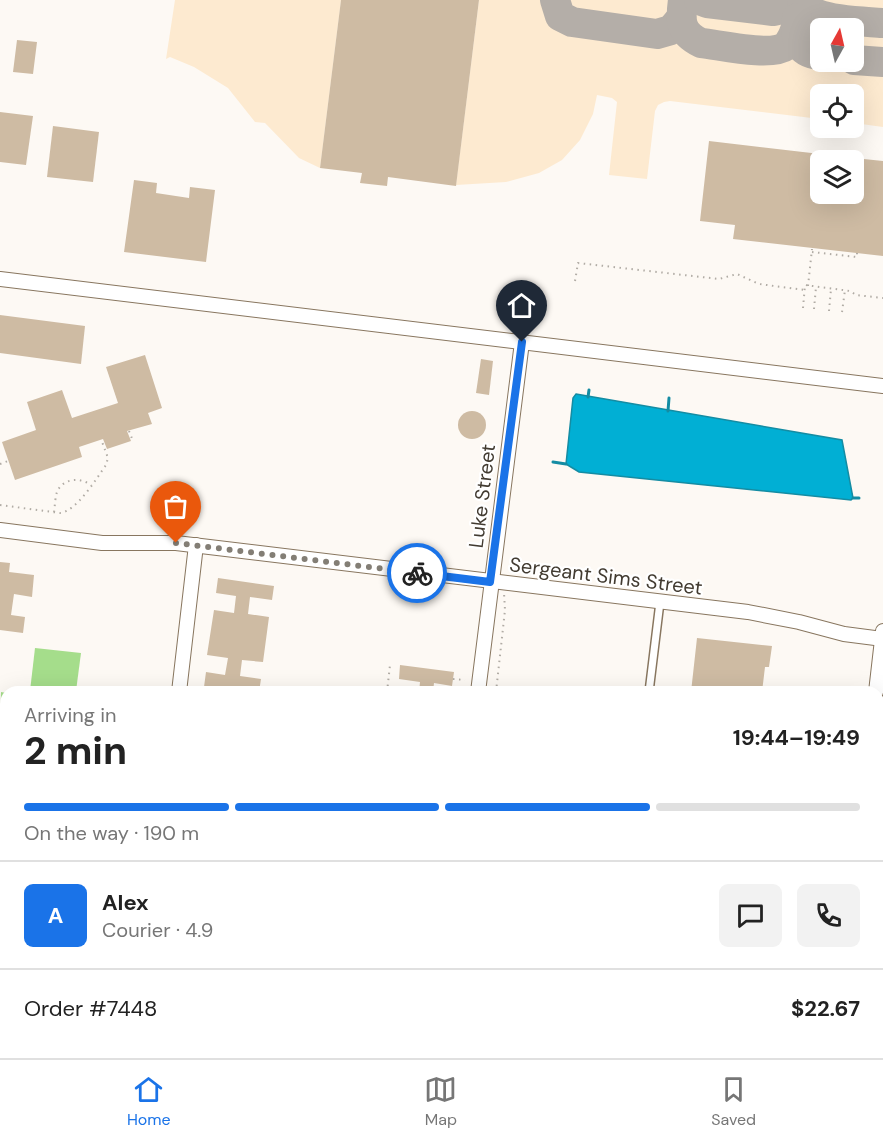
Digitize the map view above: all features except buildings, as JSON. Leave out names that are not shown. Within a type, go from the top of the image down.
[{"type":"street","points":[[0,279],[883,386]]},
{"type":"street","name":"Luke Street","points":[[479,686],[522,342]]},
{"type":"street","name":"Sergeant Sims Street","points":[[0,530],[102,543],[158,542],[196,545],[774,616],[844,634],[883,636]]},
{"type":"street","points":[[180,686],[196,545]]},
{"type":"street","points":[[877,686],[883,636]]},
{"type":"lane","points":[[650,686],[660,602]]},
{"type":"path","points":[[808,286],[812,250],[856,257],[857,253]]},
{"type":"path","points":[[575,281],[578,263],[719,279],[737,274],[759,284],[805,290]]},
{"type":"path","points":[[803,308],[805,285],[883,298]]},
{"type":"path","points":[[814,309],[816,287]]},
{"type":"path","points":[[829,311],[831,289]]},
{"type":"path","points":[[842,312],[845,290]]},
{"type":"path","points":[[129,431],[133,441]]},
{"type":"path","points":[[0,506],[68,512],[91,485],[107,461],[101,439]]},
{"type":"path","points":[[0,464],[9,461]]},
{"type":"path","points":[[54,512],[57,494],[64,483],[76,480],[91,485]]},
{"type":"path","points":[[497,686],[506,584]]},
{"type":"path","points":[[388,686],[390,665]]},
{"type":"path","points":[[453,678],[465,680]]},
{"type":"shaded area","points":[[175,0],[341,0],[320,168],[299,158],[265,123],[255,122],[228,88],[194,67],[170,57],[166,59]]},
{"type":"shaded area","points":[[479,0],[883,0],[883,127],[864,124],[864,84],[810,84],[810,118],[664,102],[658,105],[655,111],[647,179],[609,175],[617,102],[612,98],[597,95],[593,114],[580,140],[562,160],[539,173],[506,182],[456,185]]},
{"type":"green space","points":[[35,648],[81,653],[77,686],[31,686]]},
{"type":"water","points":[[576,394],[842,440],[853,498],[851,500],[579,472],[566,464],[573,398]]},
{"type":"waterway","points":[[588,397],[589,390]]},
{"type":"waterway","points":[[668,411],[669,398]]},
{"type":"waterway","points":[[553,462],[566,464]]},
{"type":"waterway","points":[[853,498],[859,498]]},
{"type":"taxiway","points":[[555,0],[560,16],[572,22],[657,34],[671,30],[681,18]]},
{"type":"taxiway","points":[[683,0],[682,20],[685,31],[701,43],[732,48],[779,49],[788,44],[795,30]]},
{"type":"taxiway","points":[[699,0],[773,11],[791,7],[796,0]]},
{"type":"taxiway","points":[[802,0],[815,13],[850,21],[883,23]]},
{"type":"taxiway","points":[[797,18],[796,32],[799,44],[810,52]]},
{"type":"taxiway","points":[[864,61],[883,62]]},
{"type":"way so far","points":[[176,543],[417,573]]},
{"type":"route","points":[[417,573],[490,582],[522,342]]}]
